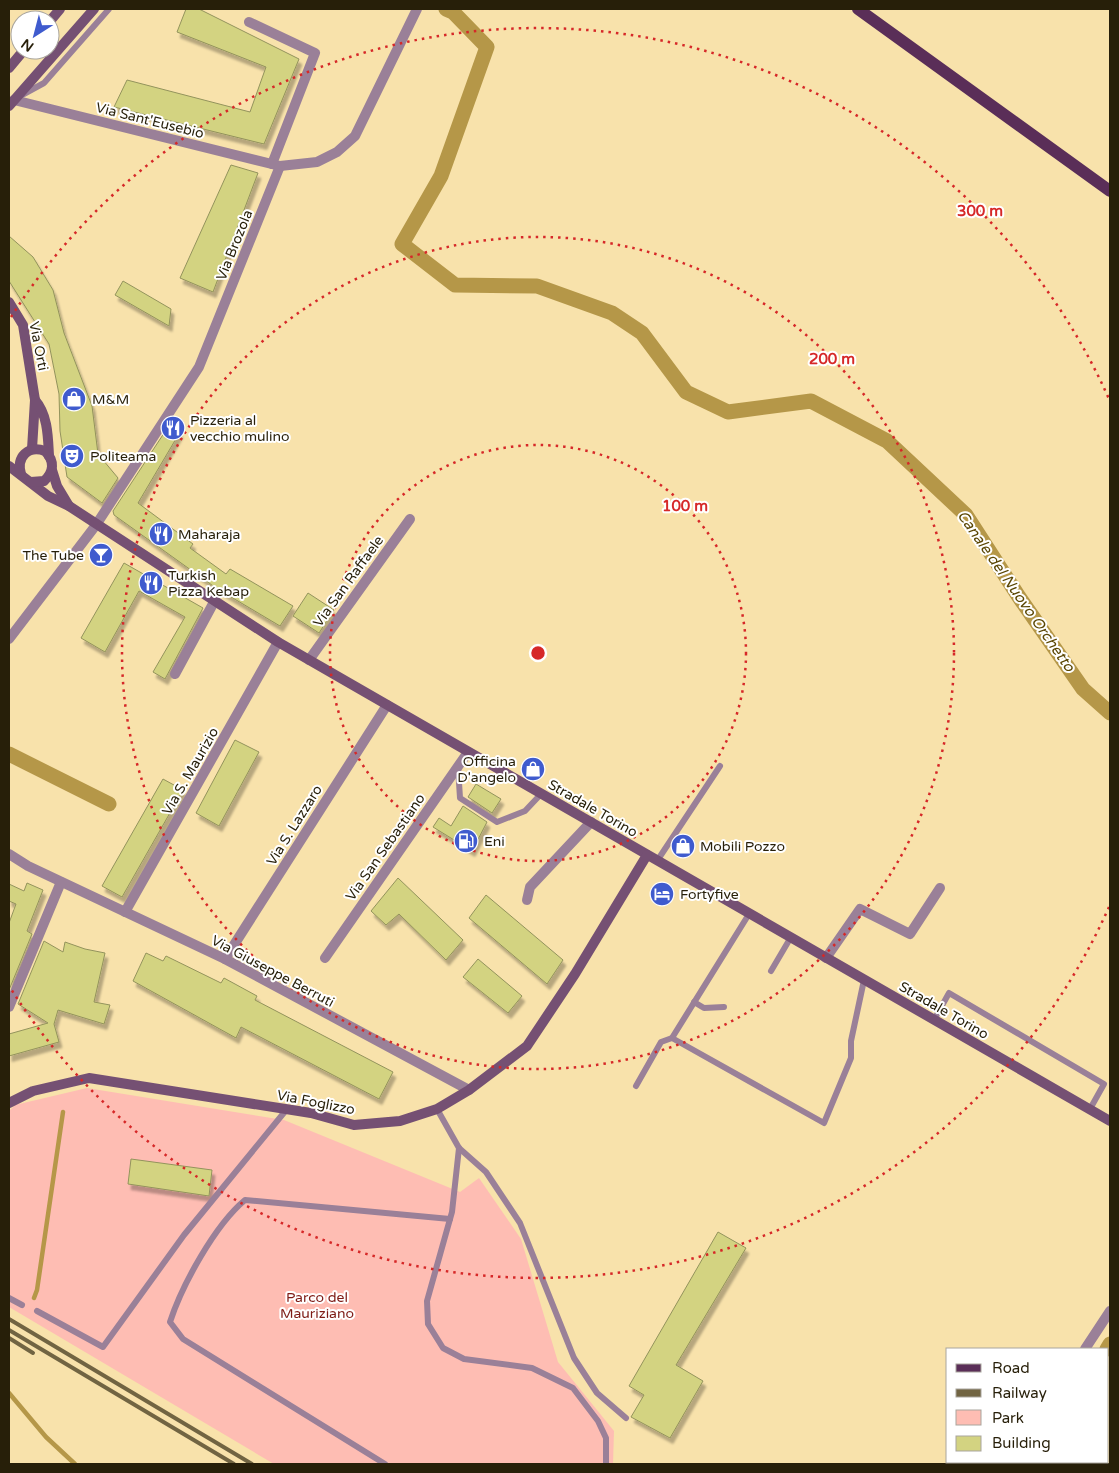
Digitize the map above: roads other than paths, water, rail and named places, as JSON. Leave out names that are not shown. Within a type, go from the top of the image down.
[{"type":"main road","points":[[11,103],[94,9]]},
{"type":"main road","points":[[858,9],[1110,191]]},
{"type":"main road","name":"Via Orti","points":[[9,302],[13,315],[23,326],[35,400],[32,449]]},
{"type":"main road","name":"Via Orti","points":[[35,400],[41,406],[46,426],[49,456]]},
{"type":"main road","points":[[9,466],[20,474],[31,482],[44,481],[52,470],[49,456],[39,449],[25,452],[20,458],[20,474]]},
{"type":"main road","name":"Stradale Torino","points":[[52,470],[57,486],[69,506]]},
{"type":"main road","name":"Stradale Torino","points":[[31,482],[48,496],[69,506],[278,642],[1110,1121]]},
{"type":"main road","name":"Via Foglizzo","points":[[9,1104],[33,1091],[89,1078],[287,1110],[354,1125],[400,1121],[438,1109],[469,1090],[527,1046],[575,974],[647,855]]},
{"type":"street","points":[[276,165],[317,162],[337,152],[355,136],[417,9]]},
{"type":"street","name":"Via Brozola","points":[[9,640],[96,525],[199,367],[276,165],[315,53],[249,22]]},
{"type":"street","name":"Via Sant'Eusebio","points":[[11,103],[276,165]]},
{"type":"street","name":"Via San Raffaele","points":[[309,660],[410,519]]},
{"type":"street","points":[[175,674],[214,602]]},
{"type":"street","name":"Via S. Maurizio","points":[[125,912],[278,642]]},
{"type":"street","name":"Via S. Lazzaro","points":[[225,960],[387,705]]},
{"type":"street","name":"Via San Sebastiano","points":[[325,958],[468,752]]},
{"type":"street","points":[[527,900],[530,887],[591,822]]},
{"type":"street","name":"Via Giuseppe Berruti","points":[[9,854],[28,866],[225,960],[469,1090]]},
{"type":"street","points":[[9,1007],[61,882]]},
{"type":"street","points":[[826,958],[860,909],[910,934],[940,888]]},
{"type":"street","points":[[1086,1348],[1110,1311]]},
{"type":"lane","points":[[11,103],[44,83],[109,9]]},
{"type":"lane","points":[[458,766],[460,798],[497,822],[524,811],[541,794]]},
{"type":"lane","points":[[656,861],[720,766]]},
{"type":"lane","points":[[636,1086],[661,1042],[672,1038],[749,914]]},
{"type":"lane","points":[[771,971],[791,937]]},
{"type":"lane","points":[[672,1038],[824,1123],[851,1058],[851,1041],[864,980]]},
{"type":"lane","points":[[934,1020],[949,993],[1104,1084],[1090,1109]]},
{"type":"lane","points":[[694,1002],[704,1008],[724,1008]]},
{"type":"lane","points":[[438,1109],[459,1148],[486,1172],[520,1223],[574,1358],[597,1392],[626,1418]]},
{"type":"lane","points":[[37,1311],[103,1347],[184,1234],[287,1110]]},
{"type":"lane","points":[[459,1148],[450,1219],[427,1301],[428,1324],[443,1348],[464,1359],[532,1368],[574,1388],[598,1421],[606,1438],[606,1464]]},
{"type":"lane","points":[[385,1464],[183,1339],[170,1322],[176,1303],[206,1250],[229,1214],[245,1200],[450,1219]]},
{"type":"lane","points":[[9,1298],[22,1304]]},
{"type":"waterway","name":"Canale del Nuovo Orchetto","points":[[446,9],[453,12],[487,47],[441,176],[402,244],[455,285],[537,286],[612,313],[642,333],[686,392],[728,412],[811,401],[887,441],[966,515],[1019,597],[1083,689],[1110,713]]},
{"type":"waterway","points":[[9,754],[109,804]]},
{"type":"waterway","points":[[34,1298],[37,1290],[63,1112]]},
{"type":"waterway","name":"Canale del Nuovo Orchetto","points":[[1108,1348],[1110,1344]]},
{"type":"waterway","points":[[9,1393],[46,1437],[75,1464]]},
{"type":"railway","points":[[9,1319],[252,1464]]},
{"type":"railway","points":[[9,1330],[234,1464]]},
{"type":"railway","points":[[9,1338],[33,1353]]},
{"type":"place","name":"M&M","points":[[74,399]]},
{"type":"place","name":"Pizzeria al vecchio mulino","points":[[173,428]]},
{"type":"place","name":"Politeama","points":[[72,456]]},
{"type":"place","name":"Maharaja","points":[[161,534]]},
{"type":"place","name":"The Tube","points":[[101,555]]},
{"type":"place","name":"Turkish Pizza Kebap","points":[[151,583]]},
{"type":"place","name":"Officina D'angelo","points":[[533,769]]},
{"type":"place","name":"Eni","points":[[466,841]]},
{"type":"place","name":"Mobili Pozzo","points":[[683,846]]},
{"type":"place","name":"Fortyfive","points":[[662,894]]},
{"type":"park label","name":"Parco del Mauriziano","points":[[317,1305]]}]
